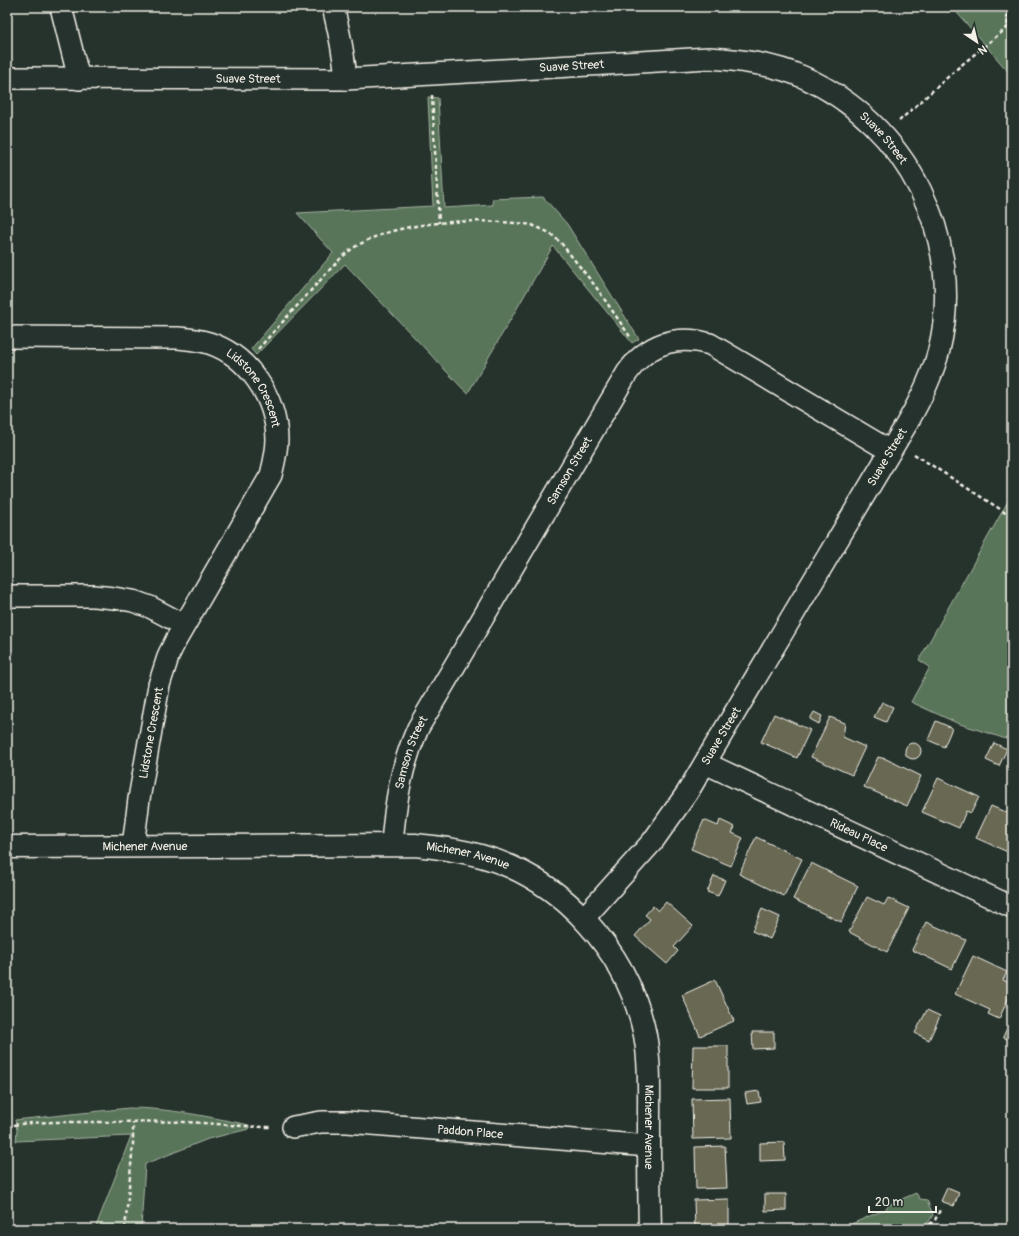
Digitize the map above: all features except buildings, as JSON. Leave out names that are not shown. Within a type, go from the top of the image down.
[{"type":"street","points":[[61,7],[79,78]]},
{"type":"street","points":[[333,7],[345,58],[346,79]]},
{"type":"street","name":"Suave Street","points":[[7,78],[346,79],[709,58],[731,60],[755,63],[780,69],[804,78],[827,90],[867,118],[883,134],[913,174],[924,196],[939,239],[945,288],[942,332],[935,363],[926,388],[893,447],[687,793],[653,841],[584,918]]},
{"type":"street","name":"Lidstone Crescent","points":[[7,337],[178,338],[194,339],[209,343],[222,349],[244,365],[264,390],[276,422],[276,457],[271,475],[262,493],[184,625],[169,654],[159,685],[139,799],[133,846]]},
{"type":"street","name":"Samson Street","points":[[392,844],[394,813],[398,792],[406,757],[418,728],[627,373],[634,363],[643,355],[653,348],[677,341],[700,341],[710,344],[893,447]]},
{"type":"street","points":[[7,596],[94,596],[133,601],[150,607],[184,625]]},
{"type":"street","name":"Rideau Place","points":[[705,763],[1012,907]]},
{"type":"street","name":"Michener Avenue","points":[[7,847],[392,844],[448,848],[481,856],[499,862],[532,879],[584,918],[607,948],[630,988],[645,1035],[649,1070],[650,1229]]},
{"type":"street","name":"Paddon Place","points":[[292,1127],[307,1123],[347,1122],[649,1146]]},
{"type":"path","points":[[1007,7],[1008,26]]},
{"type":"path","points":[[883,134],[959,67],[1008,26],[1012,25]]},
{"type":"path","points":[[432,95],[439,223]]},
{"type":"path","points":[[244,365],[338,262],[349,252],[366,242],[396,230],[439,223],[471,221],[532,225],[550,233],[561,243],[581,267],[643,355]]},
{"type":"path","points":[[893,447],[1000,509],[1012,518]]},
{"type":"path","points":[[7,1126],[67,1122],[152,1121],[208,1123],[246,1127],[292,1127]]},
{"type":"path","points":[[125,1229],[133,1144],[133,1122]]},
{"type":"path","points":[[924,1229],[935,1220],[940,1210]]},
{"type":"green space","points":[[952,7],[1012,7],[1012,76]]},
{"type":"green space","points":[[428,97],[438,98],[444,208],[493,205],[492,199],[543,197],[567,224],[639,339],[632,343],[553,246],[468,393],[345,264],[256,355],[251,349],[333,253],[297,213],[433,206]]},
{"type":"green space","points":[[1012,494],[1012,741],[957,723],[911,702],[930,667],[919,660]]},
{"type":"green space","points":[[129,1108],[174,1111],[204,1116],[249,1125],[249,1129],[208,1139],[145,1164],[141,1229],[95,1229],[131,1136],[16,1141],[17,1130],[15,1120]]},
{"type":"green space","points":[[916,1193],[920,1199],[927,1200],[933,1215],[928,1223],[917,1229],[840,1229],[886,1209],[888,1205]]}]
